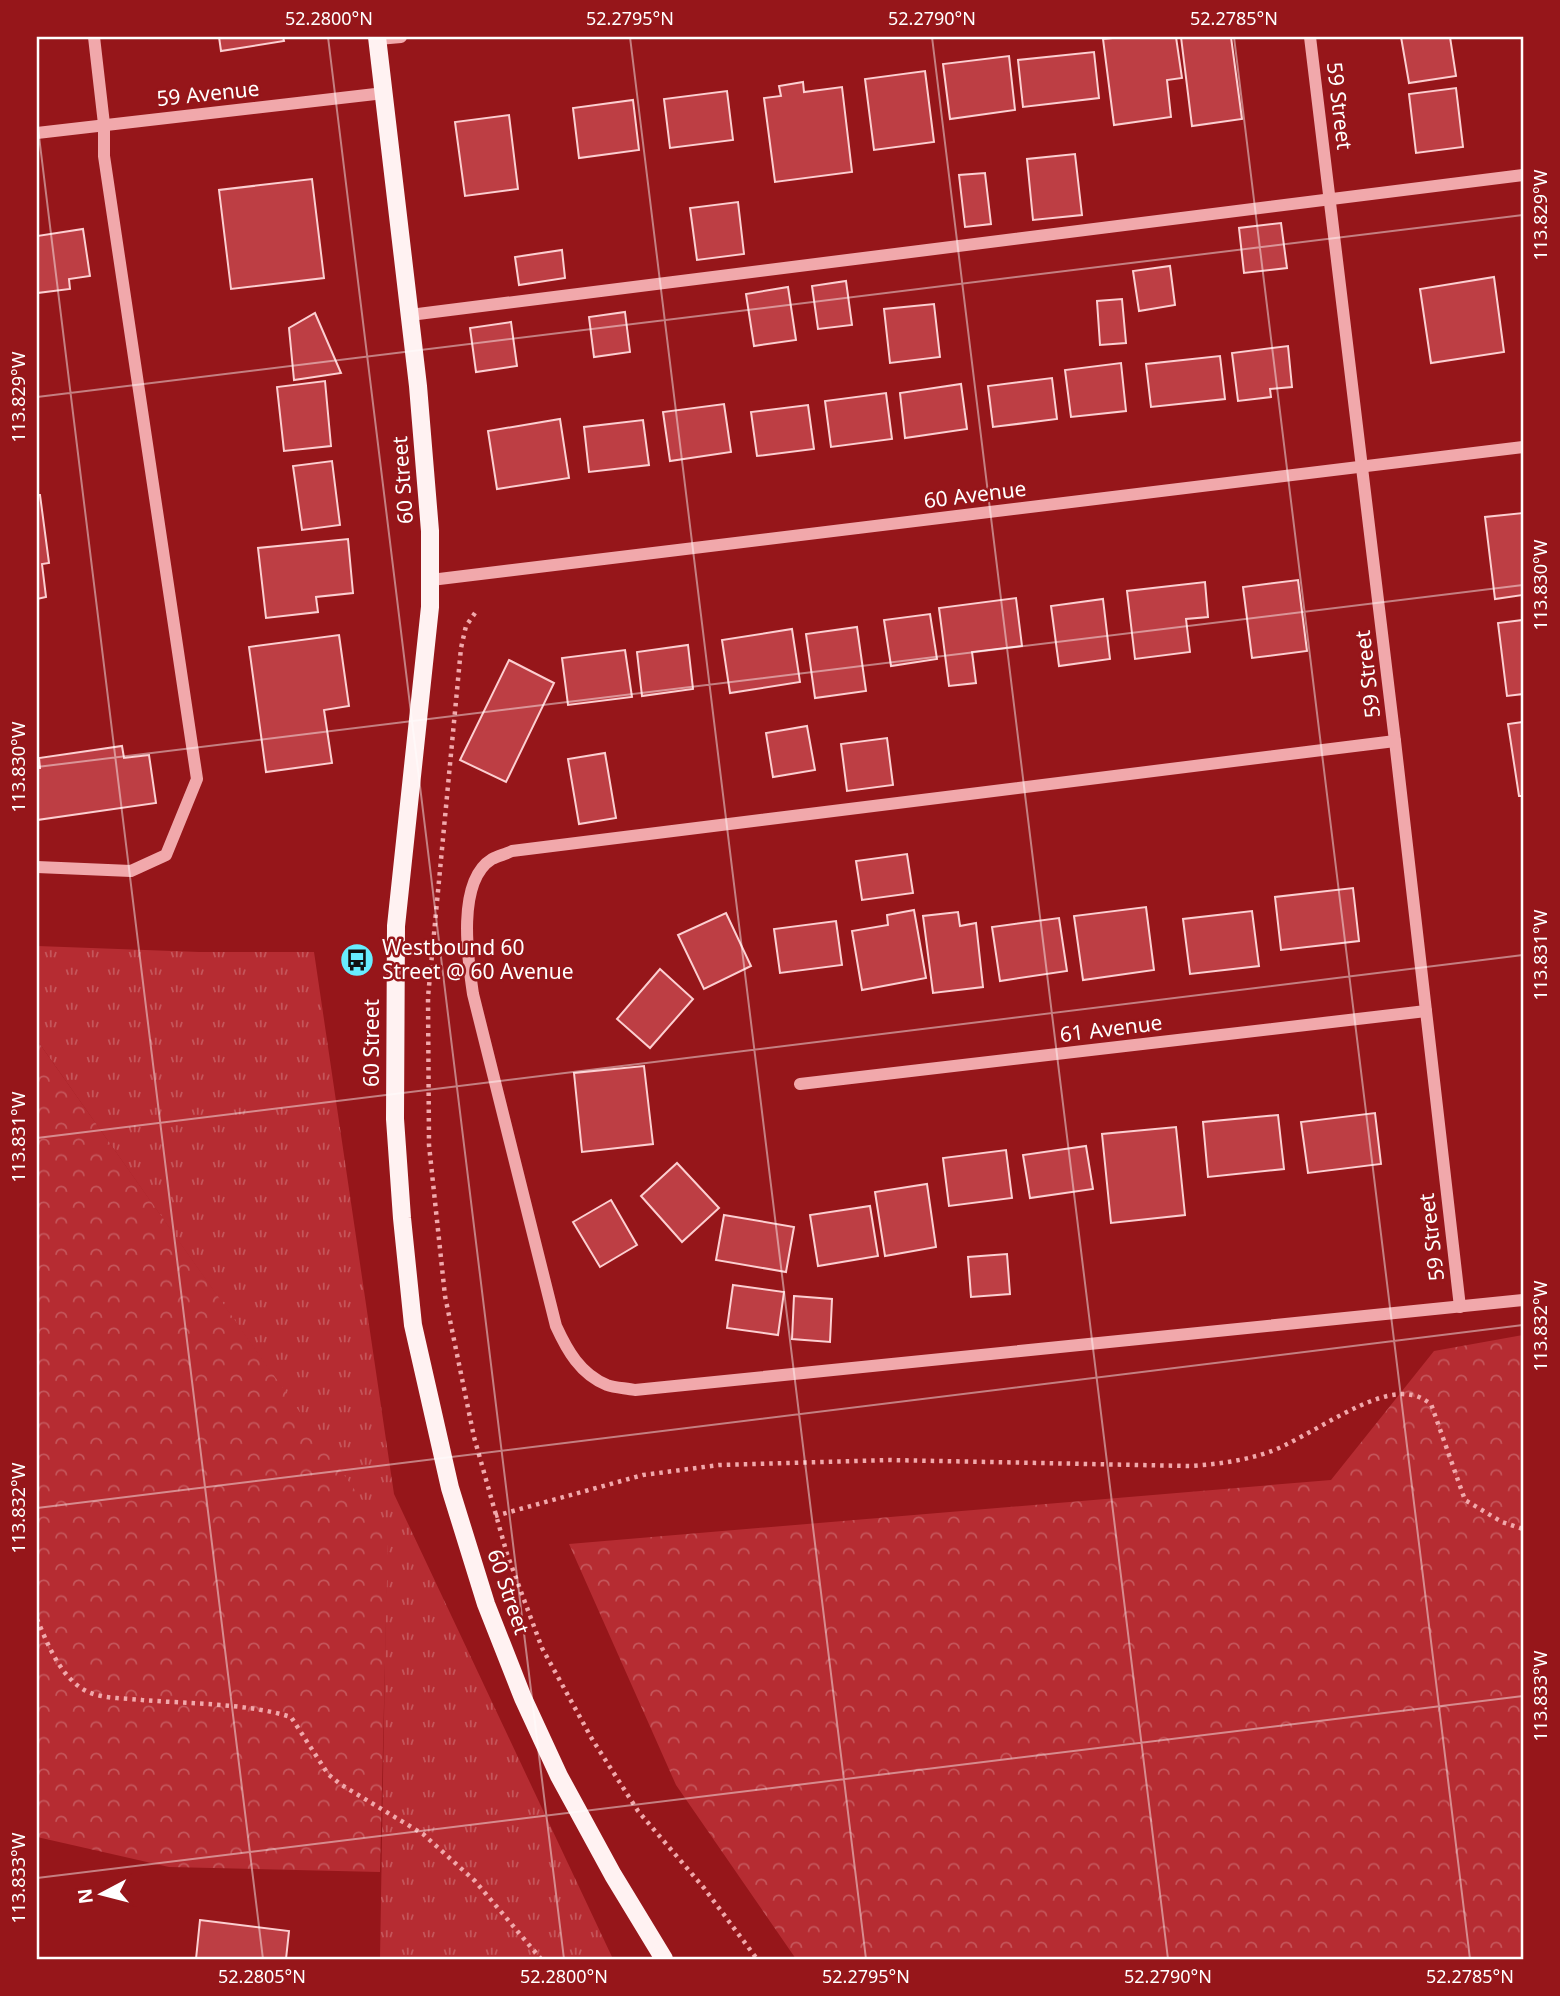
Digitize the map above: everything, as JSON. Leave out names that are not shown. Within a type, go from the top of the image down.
[{"type":"main road","name":"60 Street","points":[[377,38],[426,457],[431,580],[396,926],[395,1119],[401,1218],[413,1325],[450,1488],[486,1604],[559,1776],[613,1875],[664,1959]]},
{"type":"street","points":[[37,867],[131,871],[166,855],[197,779],[104,156],[104,124],[94,37]]},
{"type":"street","points":[[377,38],[401,37]]},
{"type":"street","name":"59 Street","points":[[1310,37],[1460,1307]]},
{"type":"street","name":"59 Avenue","points":[[37,133],[384,93]]},
{"type":"street","points":[[410,315],[1523,175]]},
{"type":"street","name":"60 Avenue","points":[[431,580],[1523,447]]},
{"type":"street","points":[[1395,741],[512,851],[491,860],[480,871],[470,903],[467,923],[468,956],[473,994],[556,1326],[568,1352],[586,1372],[607,1385],[635,1390],[1523,1300]]},
{"type":"street","name":"61 Avenue","points":[[800,1084],[1426,1012]]},
{"type":"path","points":[[475,613],[466,626],[461,648],[428,997],[429,1145],[445,1296],[474,1437],[495,1516],[542,1648],[592,1739],[638,1811],[704,1888],[757,1959]]},
{"type":"path","points":[[495,1516],[643,1475],[719,1465],[888,1460],[1190,1466],[1224,1464],[1287,1445],[1362,1405],[1394,1394],[1410,1394],[1431,1404],[1465,1500],[1502,1522],[1523,1529]]},
{"type":"path","points":[[37,1619],[47,1644],[61,1667],[89,1692],[114,1698],[261,1710],[291,1717],[328,1774],[423,1834],[475,1881],[541,1959]]},
{"type":"green space","points":[[37,946],[199,952],[314,952],[394,1494],[613,1959],[380,1959],[387,1537],[37,1040]]},
{"type":"green space","points":[[37,1040],[388,1537],[380,1872],[169,1867],[37,1837]]},
{"type":"green space","points":[[1523,1335],[1523,1959],[796,1959],[676,1785],[569,1544],[1331,1480],[1434,1351]]},
{"type":"building","points":[[219,37],[283,37],[284,41],[221,51]]},
{"type":"building","points":[[1176,37],[1182,78],[1167,80],[1171,117],[1114,125],[1103,39]]},
{"type":"building","points":[[1181,37],[1231,37],[1242,119],[1192,126]]},
{"type":"building","points":[[1401,37],[1450,37],[1456,76],[1409,83]]},
{"type":"building","points":[[1094,52],[1099,98],[1023,107],[1018,60]]},
{"type":"building","points":[[1009,56],[1015,110],[950,119],[943,64]]},
{"type":"building","points":[[925,71],[934,142],[874,150],[865,79]]},
{"type":"building","points":[[803,82],[804,92],[842,87],[852,172],[775,182],[764,98],[781,96],[779,86]]},
{"type":"building","points":[[1456,88],[1463,147],[1416,153],[1409,94]]},
{"type":"building","points":[[727,91],[733,140],[670,148],[664,99]]},
{"type":"building","points":[[633,100],[639,150],[579,158],[573,108]]},
{"type":"building","points":[[509,115],[518,189],[465,196],[455,122]]},
{"type":"building","points":[[1075,154],[1082,215],[1033,220],[1027,159]]},
{"type":"building","points":[[985,173],[991,224],[965,227],[959,175]]},
{"type":"building","points":[[312,179],[324,278],[231,289],[219,190]]},
{"type":"building","points":[[738,202],[744,254],[697,260],[690,208]]},
{"type":"building","points":[[1281,223],[1287,268],[1244,273],[1239,228]]},
{"type":"building","points":[[83,229],[90,276],[69,279],[70,289],[37,293],[37,236]]},
{"type":"building","points":[[562,250],[565,278],[519,285],[515,257]]},
{"type":"building","points":[[1170,266],[1175,305],[1139,311],[1133,271]]},
{"type":"building","points":[[1494,277],[1504,352],[1431,363],[1420,289]]},
{"type":"building","points":[[846,281],[852,325],[818,329],[812,286]]},
{"type":"building","points":[[788,287],[796,340],[754,346],[746,294]]},
{"type":"building","points":[[1122,299],[1126,343],[1100,345],[1097,301]]},
{"type":"building","points":[[934,304],[940,357],[890,363],[884,309]]},
{"type":"building","points":[[625,312],[630,352],[594,357],[589,317]]},
{"type":"building","points":[[315,313],[341,373],[294,380],[289,328]]},
{"type":"building","points":[[511,322],[517,366],[476,372],[470,328]]},
{"type":"building","points":[[1288,346],[1292,387],[1270,389],[1271,397],[1238,401],[1232,353]]},
{"type":"building","points":[[1220,356],[1225,399],[1151,407],[1146,364]]},
{"type":"building","points":[[1121,363],[1126,411],[1071,417],[1065,370]]},
{"type":"building","points":[[1052,378],[1057,419],[993,427],[988,386]]},
{"type":"building","points":[[325,381],[331,446],[284,451],[277,387]]},
{"type":"building","points":[[961,384],[967,429],[905,438],[900,393]]},
{"type":"building","points":[[886,393],[892,439],[831,447],[825,401]]},
{"type":"building","points":[[724,404],[731,452],[670,461],[663,412]]},
{"type":"building","points":[[808,405],[814,449],[757,456],[751,412]]},
{"type":"building","points":[[560,419],[569,478],[497,489],[488,431]]},
{"type":"building","points":[[643,420],[649,465],[589,472],[584,427]]},
{"type":"building","points":[[332,461],[340,525],[302,530],[293,466]]},
{"type":"building","points":[[37,495],[40,495],[49,563],[42,564],[46,597],[37,599]]},
{"type":"building","points":[[1523,513],[1523,595],[1495,599],[1485,517]]},
{"type":"building","points":[[348,539],[353,593],[316,597],[318,612],[266,618],[258,548]]},
{"type":"building","points":[[1298,580],[1307,651],[1252,658],[1243,587]]},
{"type":"building","points":[[1205,582],[1208,617],[1186,619],[1190,652],[1135,659],[1127,591]]},
{"type":"building","points":[[1016,598],[1022,646],[972,652],[976,683],[949,686],[939,608]]},
{"type":"building","points":[[1103,599],[1110,659],[1059,666],[1051,606]]},
{"type":"building","points":[[930,614],[937,659],[891,666],[884,620]]},
{"type":"building","points":[[1523,620],[1523,694],[1507,696],[1498,623]]},
{"type":"building","points":[[857,627],[866,691],[815,698],[806,634]]},
{"type":"building","points":[[792,629],[800,682],[730,693],[722,640]]},
{"type":"building","points":[[339,635],[349,706],[324,710],[332,763],[266,772],[249,647]]},
{"type":"building","points":[[688,645],[693,689],[642,696],[637,652]]},
{"type":"building","points":[[625,650],[632,697],[568,705],[562,658]]},
{"type":"building","points":[[509,660],[554,683],[506,782],[460,760]]},
{"type":"building","points":[[1523,722],[1523,796],[1519,796],[1508,724]]},
{"type":"building","points":[[807,726],[815,770],[773,777],[766,733]]},
{"type":"building","points":[[887,738],[893,785],[847,791],[841,744]]},
{"type":"building","points":[[122,746],[124,758],[149,755],[156,803],[37,820],[39,758]]},
{"type":"building","points":[[605,753],[616,818],[579,824],[568,759]]},
{"type":"building","points":[[907,854],[913,893],[862,900],[856,861]]},
{"type":"building","points":[[1353,888],[1359,941],[1281,950],[1275,897]]},
{"type":"building","points":[[1146,907],[1154,970],[1083,980],[1074,916]]},
{"type":"building","points":[[914,910],[926,978],[862,990],[852,931],[888,925],[887,915]]},
{"type":"building","points":[[1252,911],[1259,966],[1190,974],[1183,919]]},
{"type":"building","points":[[958,912],[960,926],[976,923],[983,987],[933,993],[923,916]]},
{"type":"building","points":[[726,913],[751,966],[704,989],[678,935]]},
{"type":"building","points":[[1059,918],[1067,971],[1000,981],[992,927]]},
{"type":"building","points":[[836,921],[842,965],[780,973],[774,929]]},
{"type":"building","points":[[660,969],[693,999],[650,1048],[617,1019]]},
{"type":"building","points":[[644,1066],[653,1144],[582,1152],[574,1073]]},
{"type":"building","points":[[1375,1113],[1381,1164],[1308,1173],[1301,1122]]},
{"type":"building","points":[[1278,1115],[1284,1169],[1208,1177],[1203,1122]]},
{"type":"building","points":[[1176,1127],[1185,1215],[1111,1223],[1102,1134]]},
{"type":"building","points":[[1086,1146],[1093,1189],[1030,1198],[1023,1155]]},
{"type":"building","points":[[1006,1150],[1012,1198],[949,1206],[943,1158]]},
{"type":"building","points":[[677,1163],[719,1208],[682,1242],[641,1196]]},
{"type":"building","points":[[927,1184],[936,1247],[885,1256],[875,1192]]},
{"type":"building","points":[[611,1200],[637,1245],[600,1267],[573,1222]]},
{"type":"building","points":[[870,1206],[878,1256],[818,1266],[810,1215]]},
{"type":"building","points":[[724,1215],[794,1227],[786,1272],[716,1260]]},
{"type":"building","points":[[1007,1254],[1010,1294],[971,1297],[968,1257]]},
{"type":"building","points":[[733,1285],[784,1292],[778,1335],[727,1328]]},
{"type":"building","points":[[794,1296],[832,1299],[830,1342],[792,1339]]},
{"type":"building","points":[[200,1920],[289,1931],[286,1959],[196,1959]]},
{"type":"place","name":"Westbound 60 Street @ 60 Avenue","points":[[357,960]]}]
